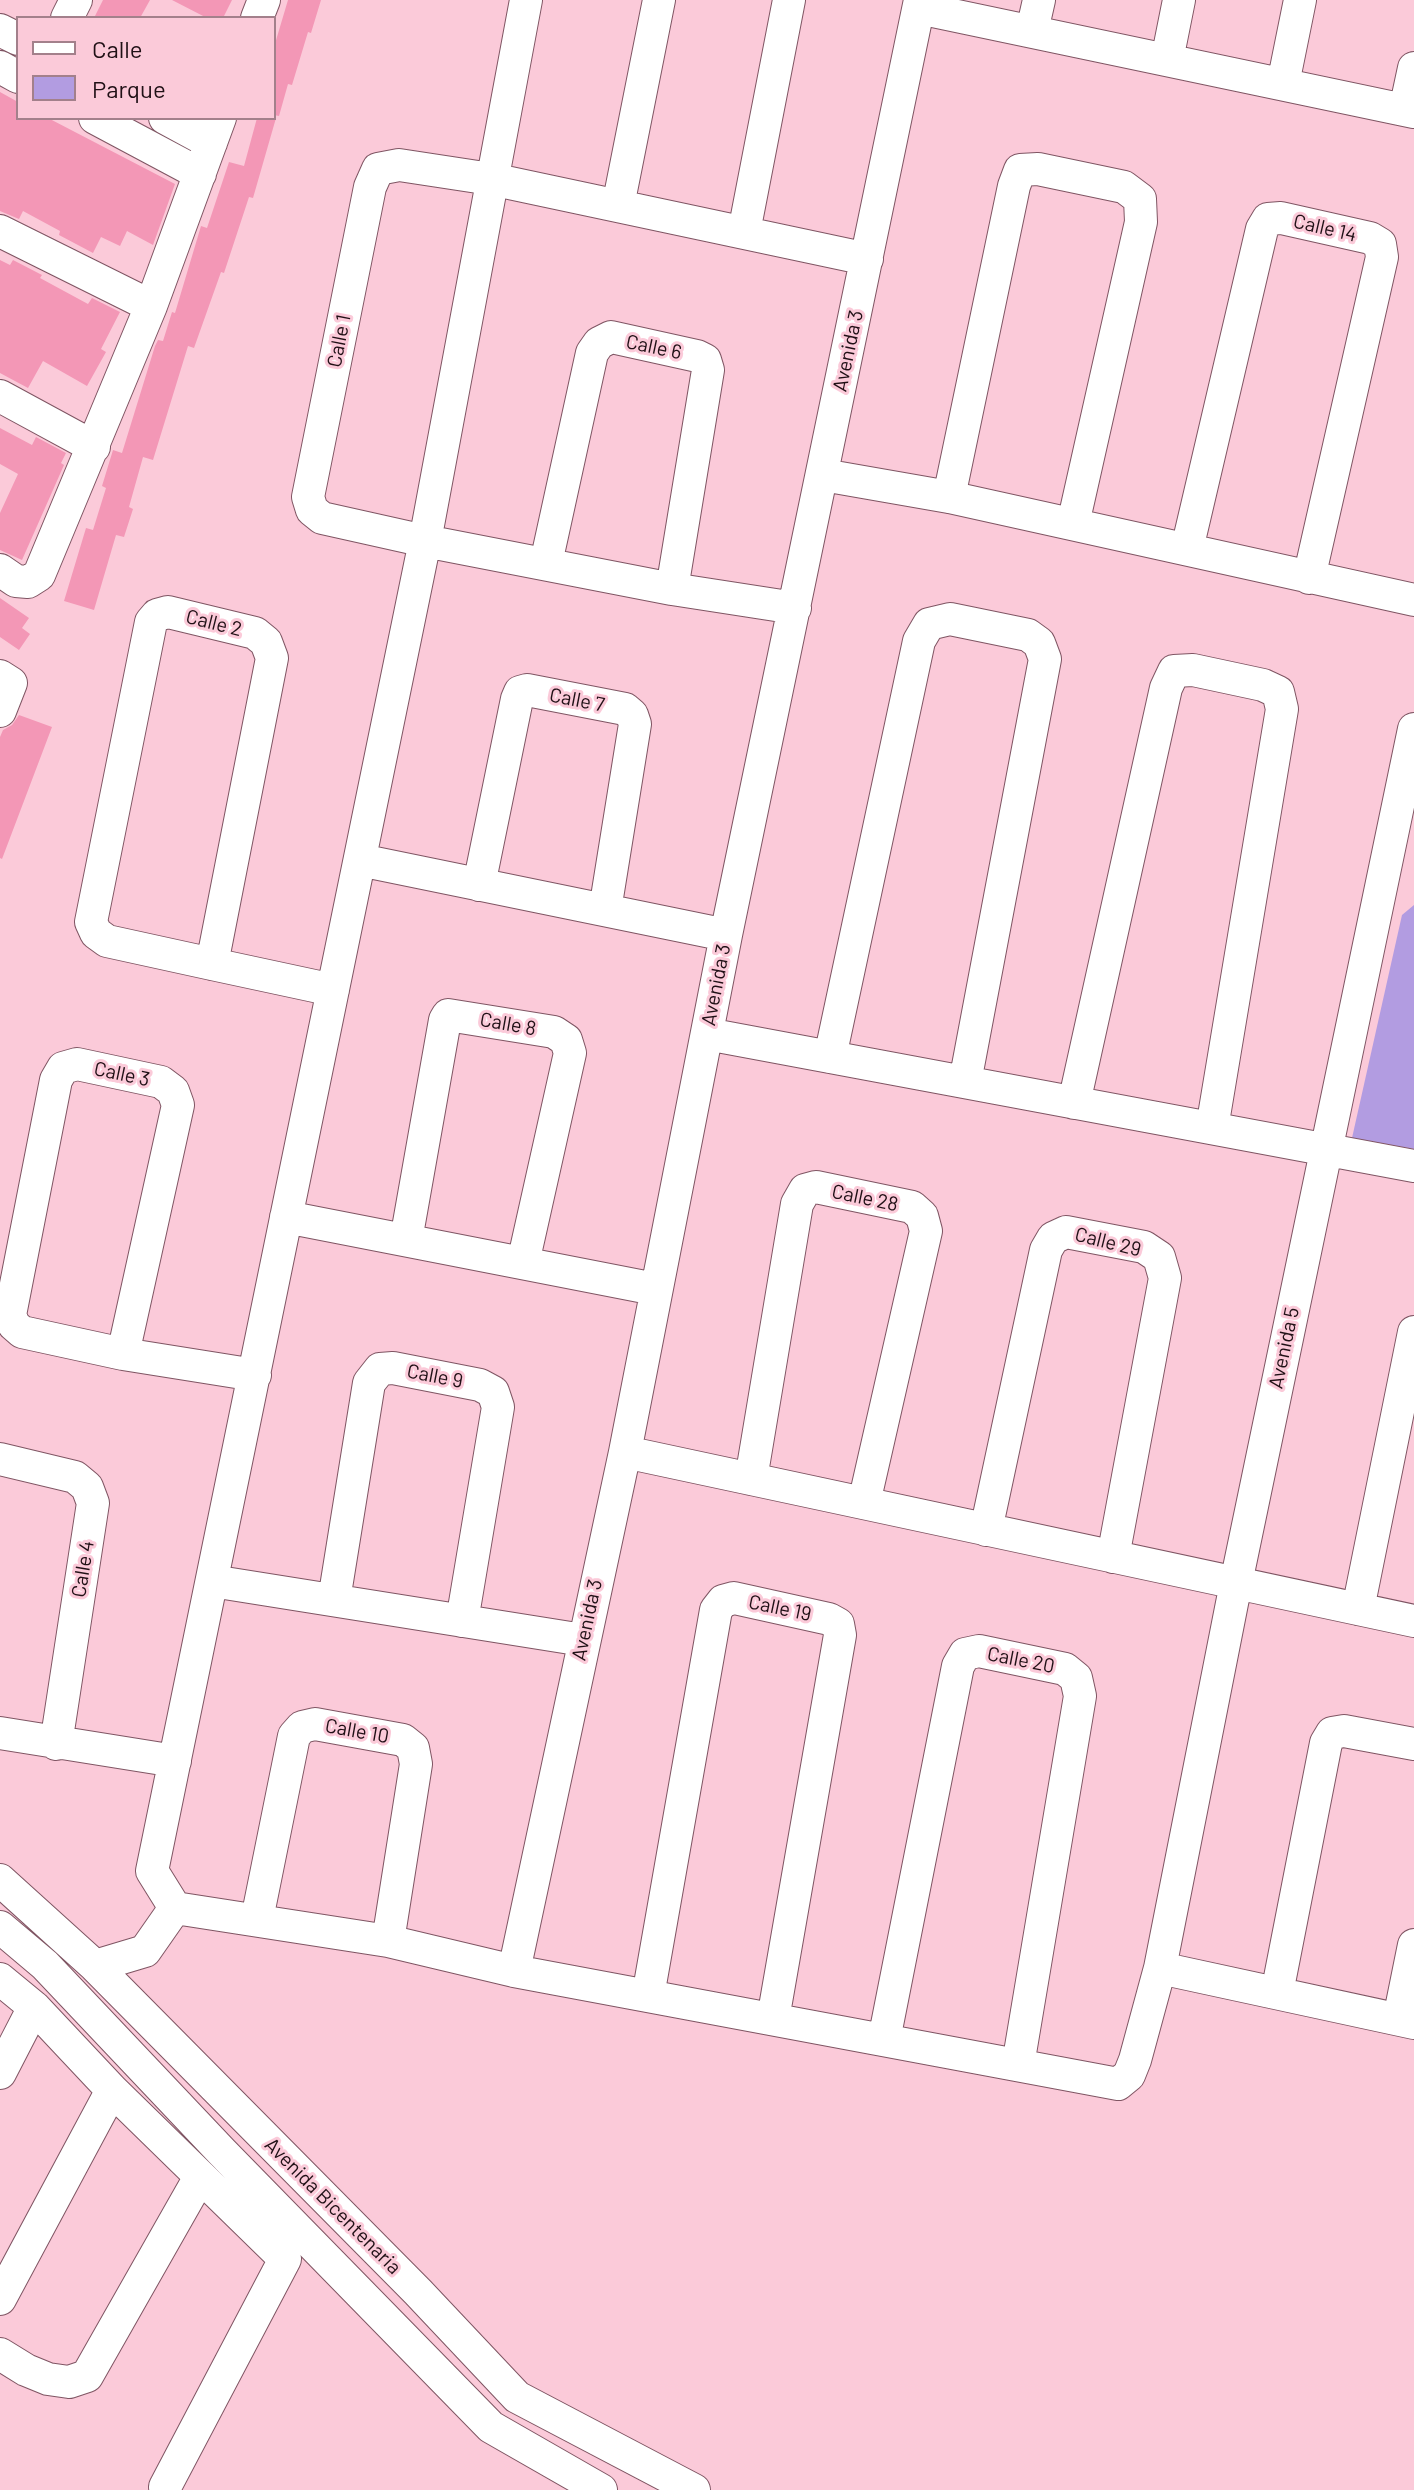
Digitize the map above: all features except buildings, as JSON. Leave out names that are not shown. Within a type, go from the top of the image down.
[{"type":"street","points":[[175,1908],[152,1871],[425,541],[526,0]]},
{"type":"street","points":[[618,206],[659,0]]},
{"type":"street","points":[[744,232],[789,0]]},
{"type":"street","points":[[1032,31],[1039,0]]},
{"type":"street","points":[[1167,60],[1179,0]]},
{"type":"street","points":[[1283,84],[1300,0]]},
{"type":"street","points":[[919,4],[1410,111],[1414,68]]},
{"type":"street","name":"Avenida 3","points":[[514,1971],[625,1452],[726,935],[919,4]]},
{"type":"street","points":[[99,120],[200,174]]},
{"type":"street","points":[[0,570],[16,581],[28,582],[39,575],[151,306],[216,130],[174,120]]},
{"type":"street","name":"Calle 1","points":[[425,541],[322,518],[312,510],[308,497],[370,187],[378,169],[399,165],[491,179]]},
{"type":"street","points":[[949,497],[1014,186],[1020,170],[1038,169],[1124,187],[1140,199],[1141,222],[1073,524]]},
{"type":"street","points":[[491,179],[867,259]]},
{"type":"street","name":"Calle 14","points":[[1187,549],[1262,229],[1268,219],[1281,218],[1370,238],[1380,244],[1382,257],[1309,578]]},
{"type":"street","points":[[0,231],[151,306]]},
{"type":"street","name":"Calle 6","points":[[546,563],[592,353],[599,343],[611,337],[697,356],[705,360],[708,370],[672,589]]},
{"type":"street","points":[[0,396],[94,447]]},
{"type":"street","points":[[823,475],[949,497],[1414,600]]},
{"type":"street","points":[[425,541],[672,589],[795,608]]},
{"type":"street","name":"Calle 2","points":[[168,612],[255,633],[266,642],[272,658],[212,964],[107,941],[96,933],[91,922],[151,622],[157,615],[168,612]]},
{"type":"street","points":[[830,1057],[919,641],[929,624],[950,619],[1028,635],[1039,643],[1045,659],[965,1082]]},
{"type":"street","points":[[1074,1103],[1166,688],[1174,671],[1193,670],[1263,685],[1278,692],[1282,709],[1212,1128]]},
{"type":"street","points":[[0,676],[11,683],[0,711]]},
{"type":"street","name":"Calle 7","points":[[479,885],[520,692],[527,690],[625,709],[632,715],[635,724],[605,910]]},
{"type":"street","name":"Avenida 5","points":[[1018,2065],[1118,2084],[1129,2075],[1135,2060],[1160,1968],[1236,1583],[1414,729]]},
{"type":"street","points":[[360,860],[726,935]]},
{"type":"street","points":[[212,964],[333,990]]},
{"type":"street","name":"Calle 8","points":[[406,1240],[448,1015],[554,1032],[566,1040],[570,1053],[523,1263]]},
{"type":"street","points":[[707,1034],[1414,1166]]},
{"type":"street","name":"Calle 3","points":[[77,1064],[161,1082],[173,1091],[178,1105],[123,1354],[22,1332],[14,1325],[10,1315],[56,1080],[63,1068],[77,1064]]},
{"type":"street","name":"Calle 28","points":[[751,1479],[797,1204],[805,1190],[816,1187],[898,1204],[912,1207],[922,1216],[926,1231],[864,1503]]},
{"type":"street","points":[[286,1217],[655,1289]]},
{"type":"street","name":"Calle 29","points":[[986,1530],[1046,1250],[1053,1238],[1066,1232],[1144,1247],[1159,1257],[1165,1278],[1113,1557]]},
{"type":"street","points":[[1358,1609],[1414,1332]]},
{"type":"street","points":[[123,1354],[255,1375]]},
{"type":"street","name":"Calle 9","points":[[334,1600],[369,1383],[380,1369],[393,1368],[480,1385],[493,1392],[498,1407],[462,1621]]},
{"type":"street","points":[[625,1452],[1414,1621]]},
{"type":"street","name":"Calle 4","points":[[0,1459],[75,1477],[87,1487],[93,1503],[56,1744]]},
{"type":"street","points":[[212,1581],[583,1640]]},
{"type":"street","name":"Calle 19","points":[[648,1996],[716,1610],[723,1601],[734,1598],[829,1619],[838,1624],[840,1635],[773,2019]]},
{"type":"street","name":"Calle 20","points":[[884,2040],[958,1666],[965,1654],[979,1651],[1065,1669],[1076,1678],[1080,1696],[1018,2065]]},
{"type":"street","name":"Calle 10","points":[[257,1919],[294,1736],[302,1727],[315,1724],[403,1740],[413,1748],[416,1764],[388,1941]]},
{"type":"street","points":[[1277,1993],[1326,1743],[1332,1733],[1344,1731],[1414,1744]]},
{"type":"street","points":[[0,1733],[175,1761]]},
{"type":"street","name":"Avenida Bicentenaria","points":[[0,1880],[95,1966],[418,2292],[517,2397],[694,2490]]},
{"type":"street","points":[[175,1908],[388,1941],[514,1971],[1018,2065]]},
{"type":"street","points":[[95,1966],[145,1951],[175,1908]]},
{"type":"street","name":"Avenida Bicentenaria","points":[[0,1927],[45,1965],[491,2427],[601,2490]]},
{"type":"street","points":[[1160,1968],[1407,2021],[1414,1945]]},
{"type":"street","points":[[0,1979],[34,2007],[112,2090],[285,2259]]},
{"type":"street","points":[[0,2073],[34,2007]]},
{"type":"street","points":[[0,2299],[112,2090]]},
{"type":"street","points":[[0,2354],[48,2379],[69,2382],[87,2376],[200,2177]]},
{"type":"street","points":[[165,2487],[298,2230]]},
{"type":"green space","points":[[1414,905],[1414,1149],[1352,1138],[1402,915]]}]
